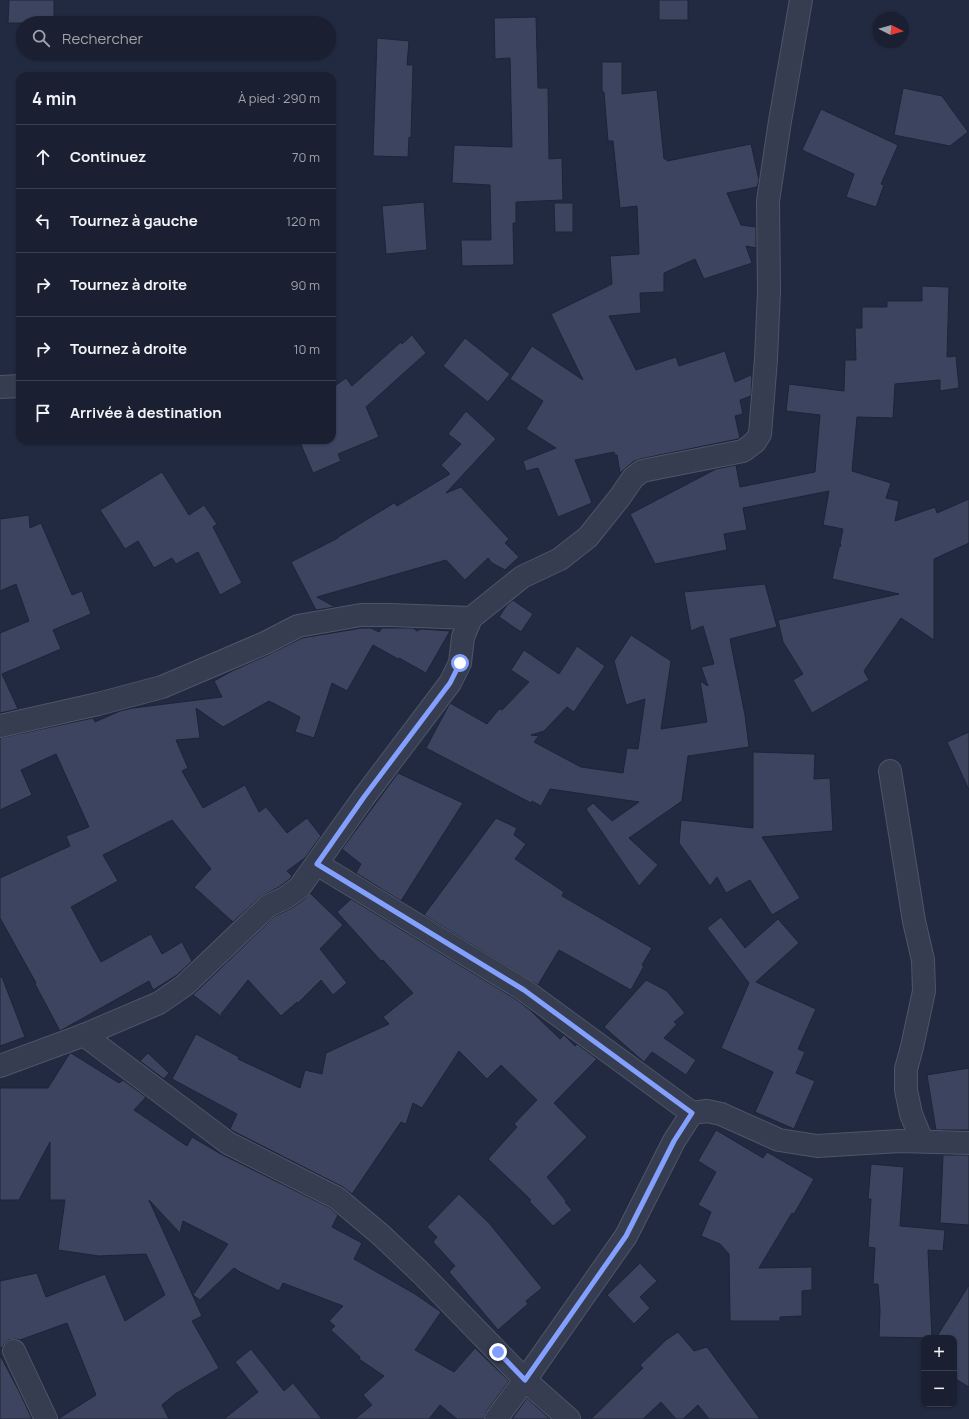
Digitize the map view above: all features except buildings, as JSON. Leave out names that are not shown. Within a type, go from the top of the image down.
[{"type":"street","points":[[0,1066],[84,1036],[159,1003],[185,985],[268,906],[285,898],[299,888],[364,797],[450,683],[460,663],[463,637],[471,618],[522,578],[560,559],[588,537],[633,478],[642,471],[743,451],[755,442],[760,434],[766,358],[769,291],[768,201],[801,0]]},
{"type":"street","points":[[0,387],[16,386]]},
{"type":"street","points":[[0,726],[98,704],[162,687],[265,643],[298,626],[362,615],[471,618]]},
{"type":"street","points":[[890,771],[914,921],[923,960],[924,991],[906,1069],[906,1090],[908,1102],[911,1114],[922,1141]]},
{"type":"street","points":[[317,864],[524,990],[692,1113],[707,1111],[721,1114],[779,1140],[816,1146],[900,1141],[969,1143]]},
{"type":"street","points":[[84,1036],[228,1143],[337,1198],[381,1235],[421,1272],[525,1380],[569,1419]]},
{"type":"street","points":[[496,1419],[626,1236],[674,1141],[692,1113]]},
{"type":"street","points":[[14,1351],[46,1419]]},
{"type":"route","points":[[460,663],[450,683],[364,797],[317,864],[524,990],[692,1113],[674,1141],[626,1236],[525,1380],[498,1352]]}]
